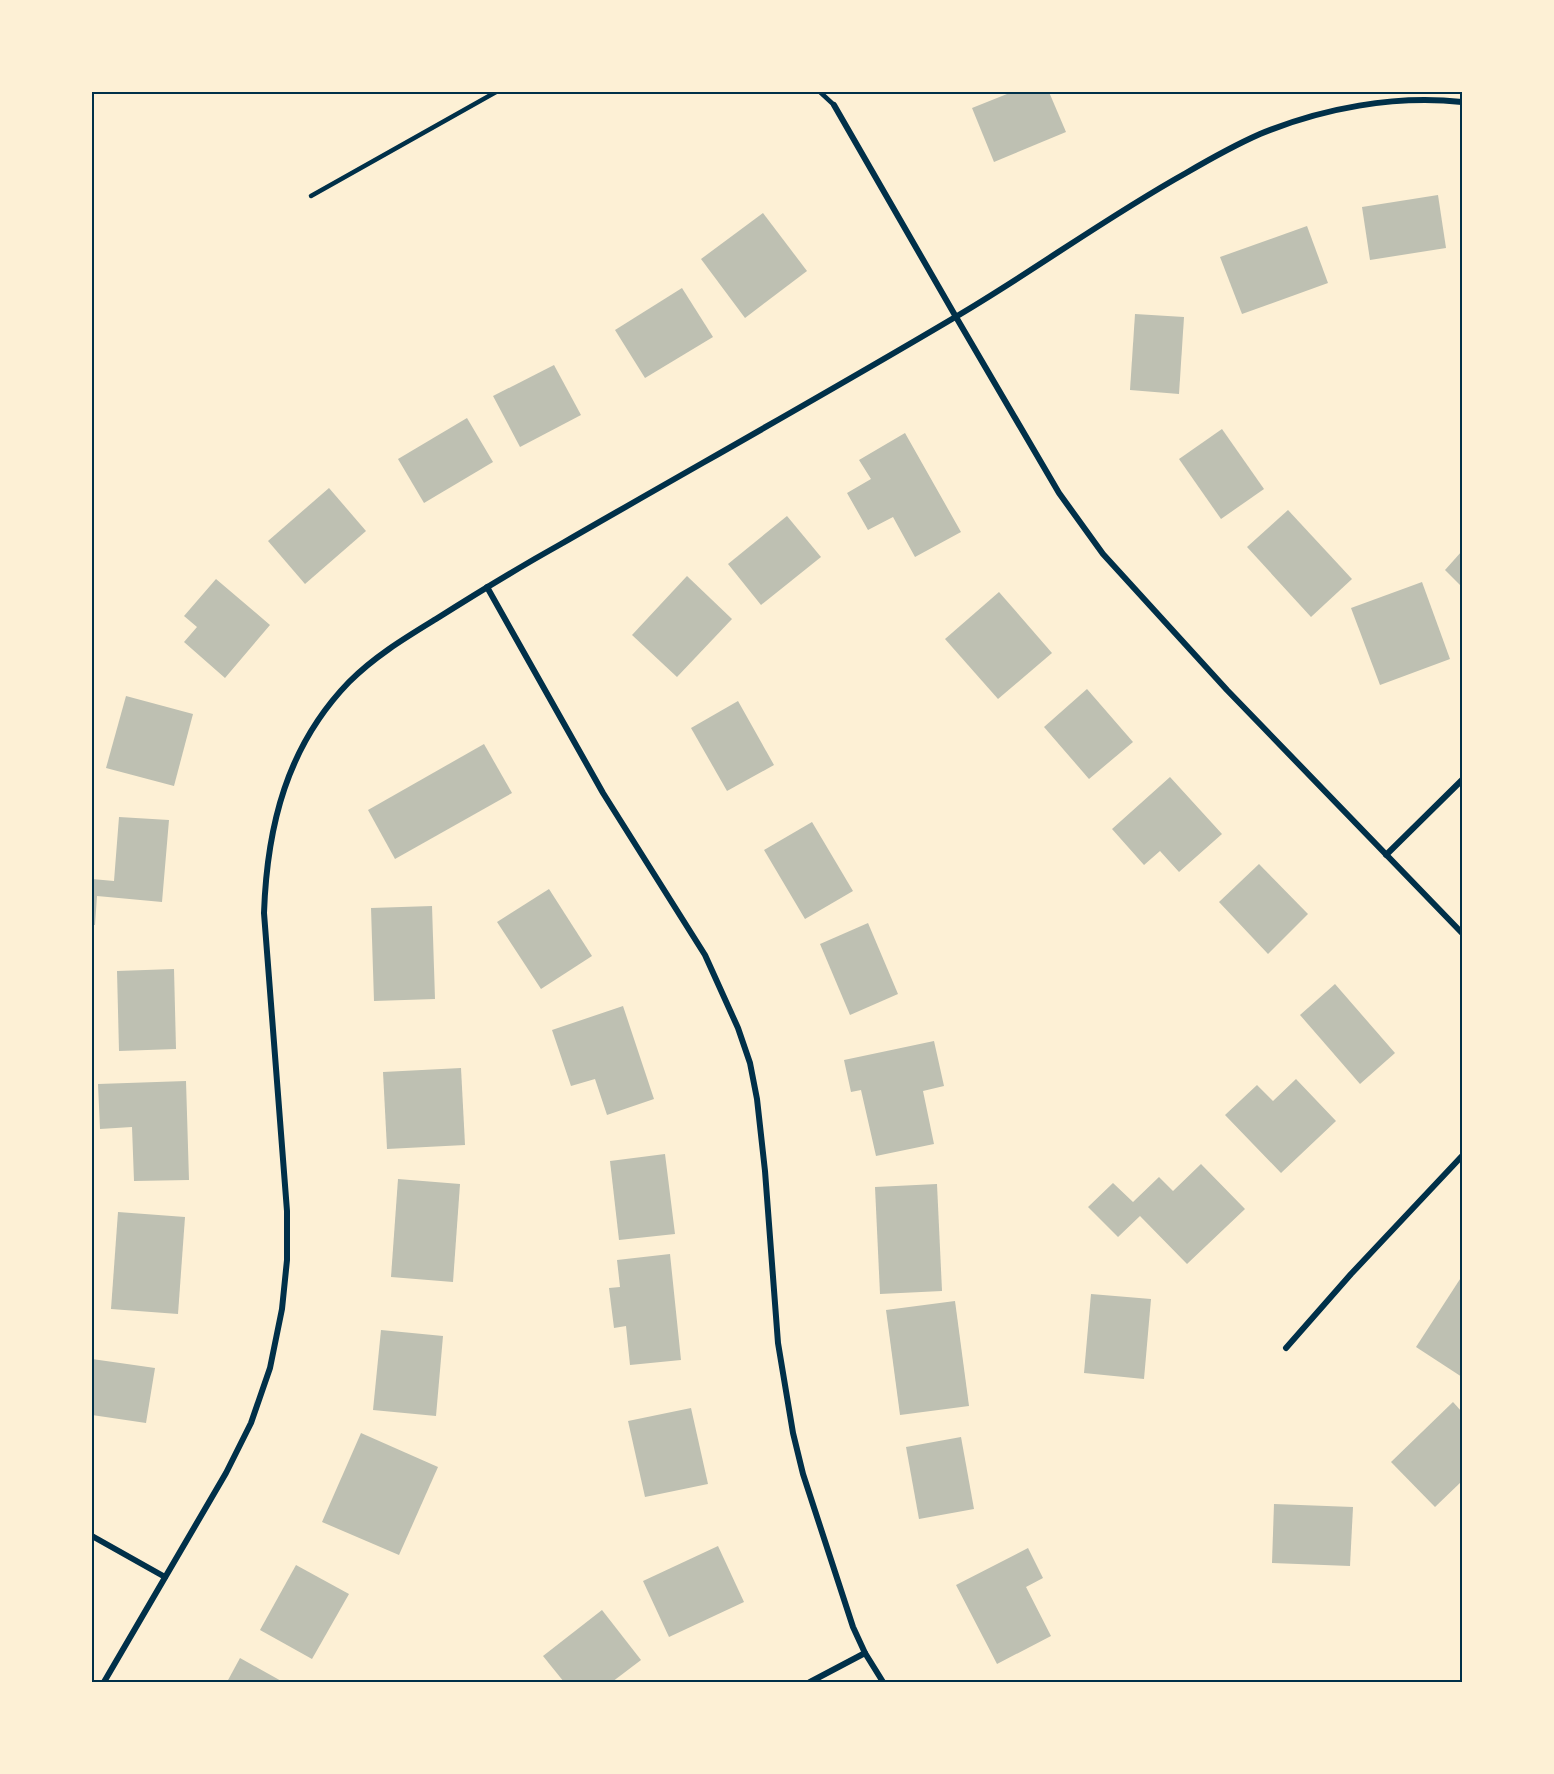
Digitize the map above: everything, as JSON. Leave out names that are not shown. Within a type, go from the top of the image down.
[{"type":"street","points":[[104,1683],[226,1473],[251,1423],[270,1368],[282,1309],[287,1260],[287,1211],[264,913],[266,875],[281,797],[294,762],[308,735],[349,682],[384,651],[487,587],[956,317],[1145,195],[1220,153],[1305,118],[1347,108],[1396,101],[1462,102]]},
{"type":"street","points":[[834,105],[1059,493],[1103,554],[1227,690],[1462,933]]},
{"type":"street","points":[[487,587],[603,793],[705,955],[738,1028],[750,1064],[757,1098],[778,1343],[793,1433],[803,1474],[853,1627],[883,1683]]},
{"type":"street","points":[[1386,855],[1462,780]]},
{"type":"street","points":[[1286,1348],[1351,1274],[1462,1156]]},
{"type":"street","points":[[92,1536],[165,1577]]},
{"type":"street","points":[[810,1683],[865,1653]]},
{"type":"lane","points":[[311,196],[496,92]]},
{"type":"lane","points":[[820,92],[834,105]]},
{"type":"building","points":[[1012,92],[1049,92],[1066,132],[994,162],[972,108]]},
{"type":"building","points":[[1438,195],[1446,248],[1370,260],[1362,207]]},
{"type":"building","points":[[763,213],[807,271],[745,318],[701,259]]},
{"type":"building","points":[[1307,226],[1328,283],[1242,314],[1220,257]]},
{"type":"building","points":[[682,288],[713,337],[645,378],[615,330]]},
{"type":"building","points":[[1135,314],[1184,317],[1179,394],[1130,390]]},
{"type":"building","points":[[554,365],[581,415],[520,447],[493,396]]},
{"type":"building","points":[[467,418],[493,462],[424,503],[398,459]]},
{"type":"building","points":[[1222,429],[1264,489],[1221,519],[1179,459]]},
{"type":"building","points":[[905,433],[961,532],[915,557],[893,517],[868,530],[847,493],[871,479],[859,460]]},
{"type":"building","points":[[329,488],[366,531],[305,584],[268,541]]},
{"type":"building","points":[[1288,510],[1352,579],[1311,617],[1247,547]]},
{"type":"building","points":[[787,516],[821,557],[761,605],[728,564]]},
{"type":"building","points":[[1462,551],[1462,587],[1445,570]]},
{"type":"building","points":[[687,576],[732,619],[677,677],[632,635]]},
{"type":"building","points":[[216,579],[270,625],[225,678],[184,642],[197,627],[184,616]]},
{"type":"building","points":[[1422,582],[1450,659],[1380,685],[1351,608]]},
{"type":"building","points":[[999,592],[1052,653],[998,699],[945,639]]},
{"type":"building","points":[[1087,689],[1133,742],[1089,779],[1044,727]]},
{"type":"building","points":[[126,696],[193,714],[174,786],[106,768]]},
{"type":"building","points":[[738,701],[774,765],[727,791],[691,728]]},
{"type":"building","points":[[484,744],[512,793],[395,859],[368,810]]},
{"type":"building","points":[[1170,777],[1222,834],[1179,872],[1160,851],[1144,865],[1112,829]]},
{"type":"building","points":[[119,817],[169,820],[162,902],[97,896],[95,925],[92,925],[92,879],[114,881]]},
{"type":"building","points":[[812,822],[853,891],[805,919],[764,850]]},
{"type":"building","points":[[1259,864],[1308,914],[1268,954],[1219,902]]},
{"type":"building","points":[[549,889],[592,956],[541,989],[497,922]]},
{"type":"building","points":[[432,906],[435,999],[374,1001],[371,908]]},
{"type":"building","points":[[868,923],[898,994],[850,1015],[820,944]]},
{"type":"building","points":[[174,969],[176,1049],[119,1051],[117,971]]},
{"type":"building","points":[[1335,984],[1395,1053],[1360,1084],[1300,1015]]},
{"type":"building","points":[[623,1006],[654,1099],[607,1115],[595,1079],[571,1086],[552,1030]]},
{"type":"building","points":[[934,1041],[944,1086],[923,1091],[934,1144],[876,1156],[861,1090],[851,1092],[844,1060]]},
{"type":"building","points":[[461,1068],[465,1145],[387,1149],[383,1072]]},
{"type":"building","points":[[1296,1079],[1336,1121],[1281,1173],[1225,1115],[1257,1085],[1273,1101]]},
{"type":"building","points":[[186,1081],[189,1180],[134,1181],[132,1127],[100,1129],[98,1084]]},
{"type":"building","points":[[665,1154],[675,1234],[619,1240],[610,1161]]},
{"type":"building","points":[[1201,1164],[1245,1209],[1187,1264],[1140,1216],[1118,1237],[1088,1207],[1113,1183],[1133,1202],[1159,1177],[1173,1191]]},
{"type":"building","points":[[398,1179],[460,1184],[453,1282],[391,1277]]},
{"type":"building","points":[[937,1184],[942,1291],[880,1294],[875,1187]]},
{"type":"building","points":[[118,1212],[185,1217],[178,1314],[111,1309]]},
{"type":"building","points":[[670,1254],[681,1360],[630,1365],[626,1326],[614,1328],[609,1288],[620,1287],[617,1260]]},
{"type":"building","points":[[1462,1276],[1462,1377],[1416,1347]]},
{"type":"building","points":[[1091,1294],[1151,1299],[1144,1379],[1084,1373]]},
{"type":"building","points":[[955,1301],[969,1406],[900,1415],[886,1310]]},
{"type":"building","points":[[381,1330],[443,1336],[436,1416],[373,1410]]},
{"type":"building","points":[[92,1359],[155,1368],[146,1423],[92,1415]]},
{"type":"building","points":[[1453,1402],[1462,1412],[1462,1481],[1435,1507],[1391,1462]]},
{"type":"building","points":[[691,1408],[708,1484],[645,1497],[628,1421]]},
{"type":"building","points":[[361,1433],[438,1467],[399,1555],[322,1522]]},
{"type":"building","points":[[961,1437],[974,1509],[919,1519],[906,1447]]},
{"type":"building","points":[[1274,1504],[1353,1507],[1350,1566],[1272,1563]]},
{"type":"building","points":[[718,1546],[744,1602],[669,1637],[643,1581]]},
{"type":"building","points":[[1028,1548],[1043,1578],[1026,1587],[1051,1636],[997,1664],[956,1585]]},
{"type":"building","points":[[296,1565],[349,1594],[312,1659],[260,1630]]},
{"type":"building","points":[[602,1610],[641,1660],[612,1682],[564,1682],[543,1656]]},
{"type":"building","points":[[240,1658],[283,1682],[227,1682]]}]
